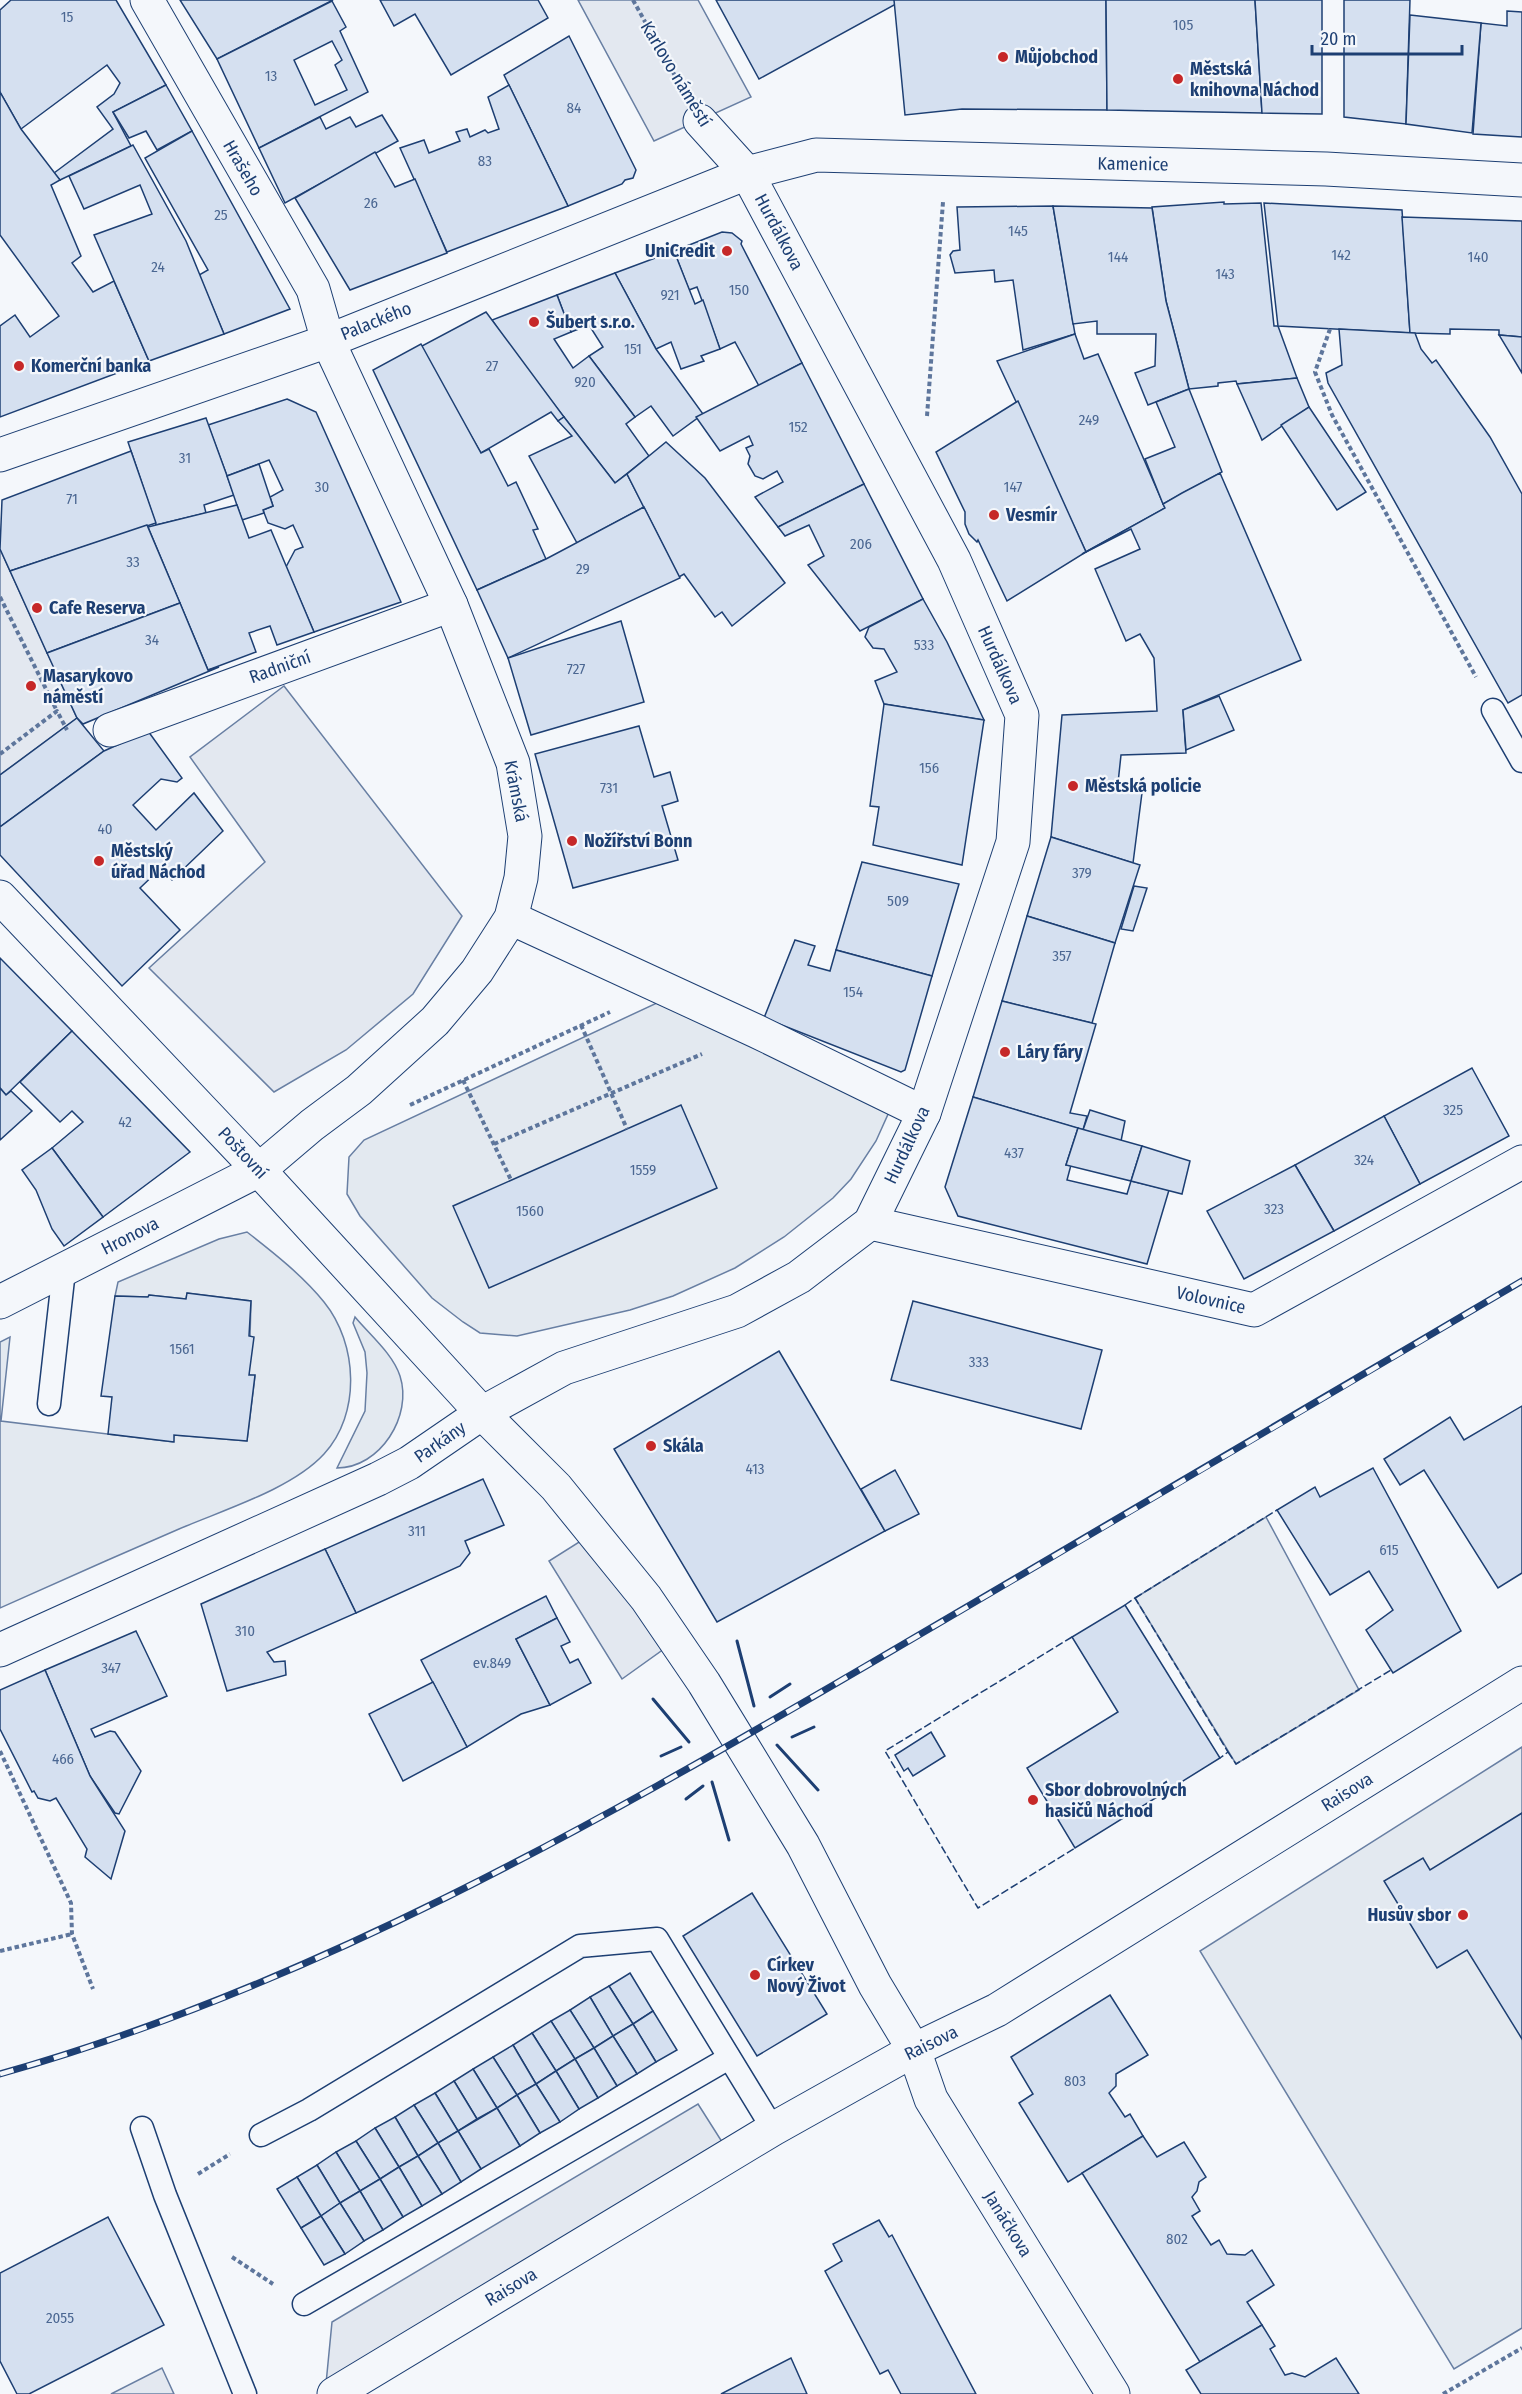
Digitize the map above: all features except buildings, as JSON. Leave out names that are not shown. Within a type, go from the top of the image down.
[{"type":"street","name":"Hrašeho","points":[[147,0],[313,289],[328,341]]},
{"type":"street","name":"Karlovo náměstí","points":[[700,121],[747,172]]},
{"type":"street","name":"Kamenice","points":[[747,172],[816,155],[1326,169],[1522,180]]},
{"type":"street","name":"Palackého","points":[[0,455],[328,341],[747,172]]},
{"type":"street","name":"Hurdálkova","points":[[747,172],[954,560],[1022,715],[1013,842],[924,1113],[870,1223]]},
{"type":"street","name":"Krámská","points":[[259,1170],[312,1125],[359,1090],[435,1021],[477,971],[511,918],[521,878],[524,846],[521,800],[513,763],[451,605],[328,341]]},
{"type":"street","name":"Radniční","points":[[110,730],[451,605]]},
{"type":"street","name":"Poštovní","points":[[0,897],[259,1170],[482,1413],[556,1487],[595,1532],[646,1598],[704,1683],[803,1845],[875,1985],[914,2049]]},
{"type":"street","points":[[511,918],[660,989],[756,1031],[924,1113]]},
{"type":"street","name":"Volovnice","points":[[870,1223],[1254,1310],[1522,1162]]},
{"type":"street","name":"Hronova","points":[[0,1302],[259,1170]]},
{"type":"street","name":"Parkány","points":[[0,1650],[378,1479],[409,1463],[482,1413],[534,1382],[590,1357],[665,1336],[737,1311],[799,1277],[870,1223]]},
{"type":"street","name":"Raisova","points":[[334,2394],[773,2129],[914,2049],[997,2010],[1522,1683]]},
{"type":"street","name":"Janáčkova","points":[[914,2049],[931,2099],[1113,2394]]},
{"type":"lane","points":[[1493,710],[1522,761]]},
{"type":"lane","points":[[49,1404],[64,1270]]},
{"type":"lane","points":[[261,2135],[309,2110],[580,1946],[657,1939],[773,2129]]},
{"type":"lane","points":[[304,2304],[729,2058]]},
{"type":"lane","points":[[142,2128],[165,2195],[245,2394]]},
{"type":"path","name":"Karlovo náměstí","points":[[633,0],[700,121]]},
{"type":"path","points":[[926,424],[946,159]]},
{"type":"path","points":[[1330,329],[1315,372],[1332,415],[1493,710]]},
{"type":"path","points":[[0,597],[74,742],[110,730]]},
{"type":"path","points":[[0,754],[57,711]]},
{"type":"path","points":[[400,1109],[660,989]]},
{"type":"path","points":[[580,1025],[627,1129]]},
{"type":"path","points":[[494,1144],[756,1031]]},
{"type":"path","points":[[463,1080],[511,1180]]},
{"type":"path","points":[[0,1751],[71,1903],[72,1934],[93,1989]]},
{"type":"path","points":[[0,1951],[72,1934]]},
{"type":"path","points":[[165,2195],[261,2135]]},
{"type":"path","points":[[1443,2394],[1522,2348]]},
{"type":"shaded area","points":[[578,0],[698,0],[751,97],[654,141]]},
{"type":"shaded area","name":"Masarykovo náměstí","points":[[0,549],[77,718],[0,775]]},
{"type":"shaded area","points":[[284,686],[462,916],[413,994],[346,1050],[274,1092],[149,968],[265,862],[190,757]]},
{"type":"shaded area","points":[[661,1001],[889,1112],[876,1141],[851,1179],[833,1198],[784,1237],[735,1268],[673,1296],[630,1310],[517,1336],[480,1333],[432,1298],[360,1216],[347,1194],[349,1157],[364,1140]]},
{"type":"shaded area","points":[[247,1232],[288,1265],[316,1292],[335,1319],[344,1338],[351,1379],[344,1419],[336,1438],[324,1454],[310,1466],[276,1488],[0,1608],[0,1342],[10,1337],[1,1421],[173,1442],[174,1435],[247,1441],[255,1376],[249,1375],[251,1301],[187,1293],[186,1299],[149,1295],[148,1297],[115,1296],[118,1282],[219,1239]]},
{"type":"shaded area","points":[[355,1317],[387,1352],[397,1368],[403,1391],[402,1407],[390,1437],[379,1449],[367,1459],[353,1466],[337,1468],[365,1411],[367,1373],[365,1352],[353,1323]]},
{"type":"shaded area","points":[[1266,1517],[1359,1690],[1236,1764],[1135,1598]]},
{"type":"shaded area","points":[[595,1532],[675,1641],[622,1679],[549,1561]]},
{"type":"shaded area","points":[[1522,1747],[1522,2328],[1454,2369],[1200,1951]]},
{"type":"shaded area","points":[[698,2104],[731,2156],[325,2394],[332,2322]]},
{"type":"shaded area","points":[[162,2368],[174,2394],[111,2394]]},
{"type":"railway","points":[[0,2074],[115,2038],[227,1996],[337,1949],[445,1898],[552,1843],[762,1726],[1522,1281]]},
{"type":"fence","points":[[1135,1598],[1277,1510]]},
{"type":"fence","points":[[1125,1605],[1135,1598],[1228,1752],[1220,1758]]},
{"type":"fence","points":[[1072,1637],[885,1751],[978,1908],[1075,1848]]},
{"type":"fence","points":[[1228,1752],[1236,1764],[1391,1670]]},
{"type":"wall","points":[[737,1641],[754,1706]]},
{"type":"wall","points":[[770,1697],[790,1684]]},
{"type":"wall","points":[[653,1699],[689,1742]]},
{"type":"wall","points":[[792,1737],[814,1727]]},
{"type":"wall","points":[[777,1745],[818,1790]]},
{"type":"wall","points":[[661,1756],[681,1747]]},
{"type":"wall","points":[[712,1782],[729,1840]]},
{"type":"wall","points":[[686,1799],[703,1786]]},
{"type":"place","name":"Můjobchod","points":[[1003,57]]},
{"type":"place","name":"Městská knihovna Náchod","points":[[1178,79]]},
{"type":"place","name":"UniCredit","points":[[727,251]]},
{"type":"place","name":"Šubert s.r.o.","points":[[534,322]]},
{"type":"place","name":"Komerční banka","points":[[19,366]]},
{"type":"place","name":"Vesmír","points":[[994,515]]},
{"type":"place","name":"Cafe Reserva","points":[[37,608]]},
{"type":"place","name":"Masarykovo náměstí","points":[[31,686]]},
{"type":"place","name":"Městská policie","points":[[1073,786]]},
{"type":"place","name":"Nožířství Bonn","points":[[572,841]]},
{"type":"place","name":"Městský úřad Náchod","points":[[99,861]]},
{"type":"place","name":"Láry fáry","points":[[1005,1052]]},
{"type":"place","name":"Skála","points":[[651,1446]]},
{"type":"place","name":"Sbor dobrovolných hasičů Náchod","points":[[1033,1800]]},
{"type":"place","name":"Husův sbor","points":[[1463,1915]]},
{"type":"place","name":"Církev Nový Život","points":[[755,1975]]}]
